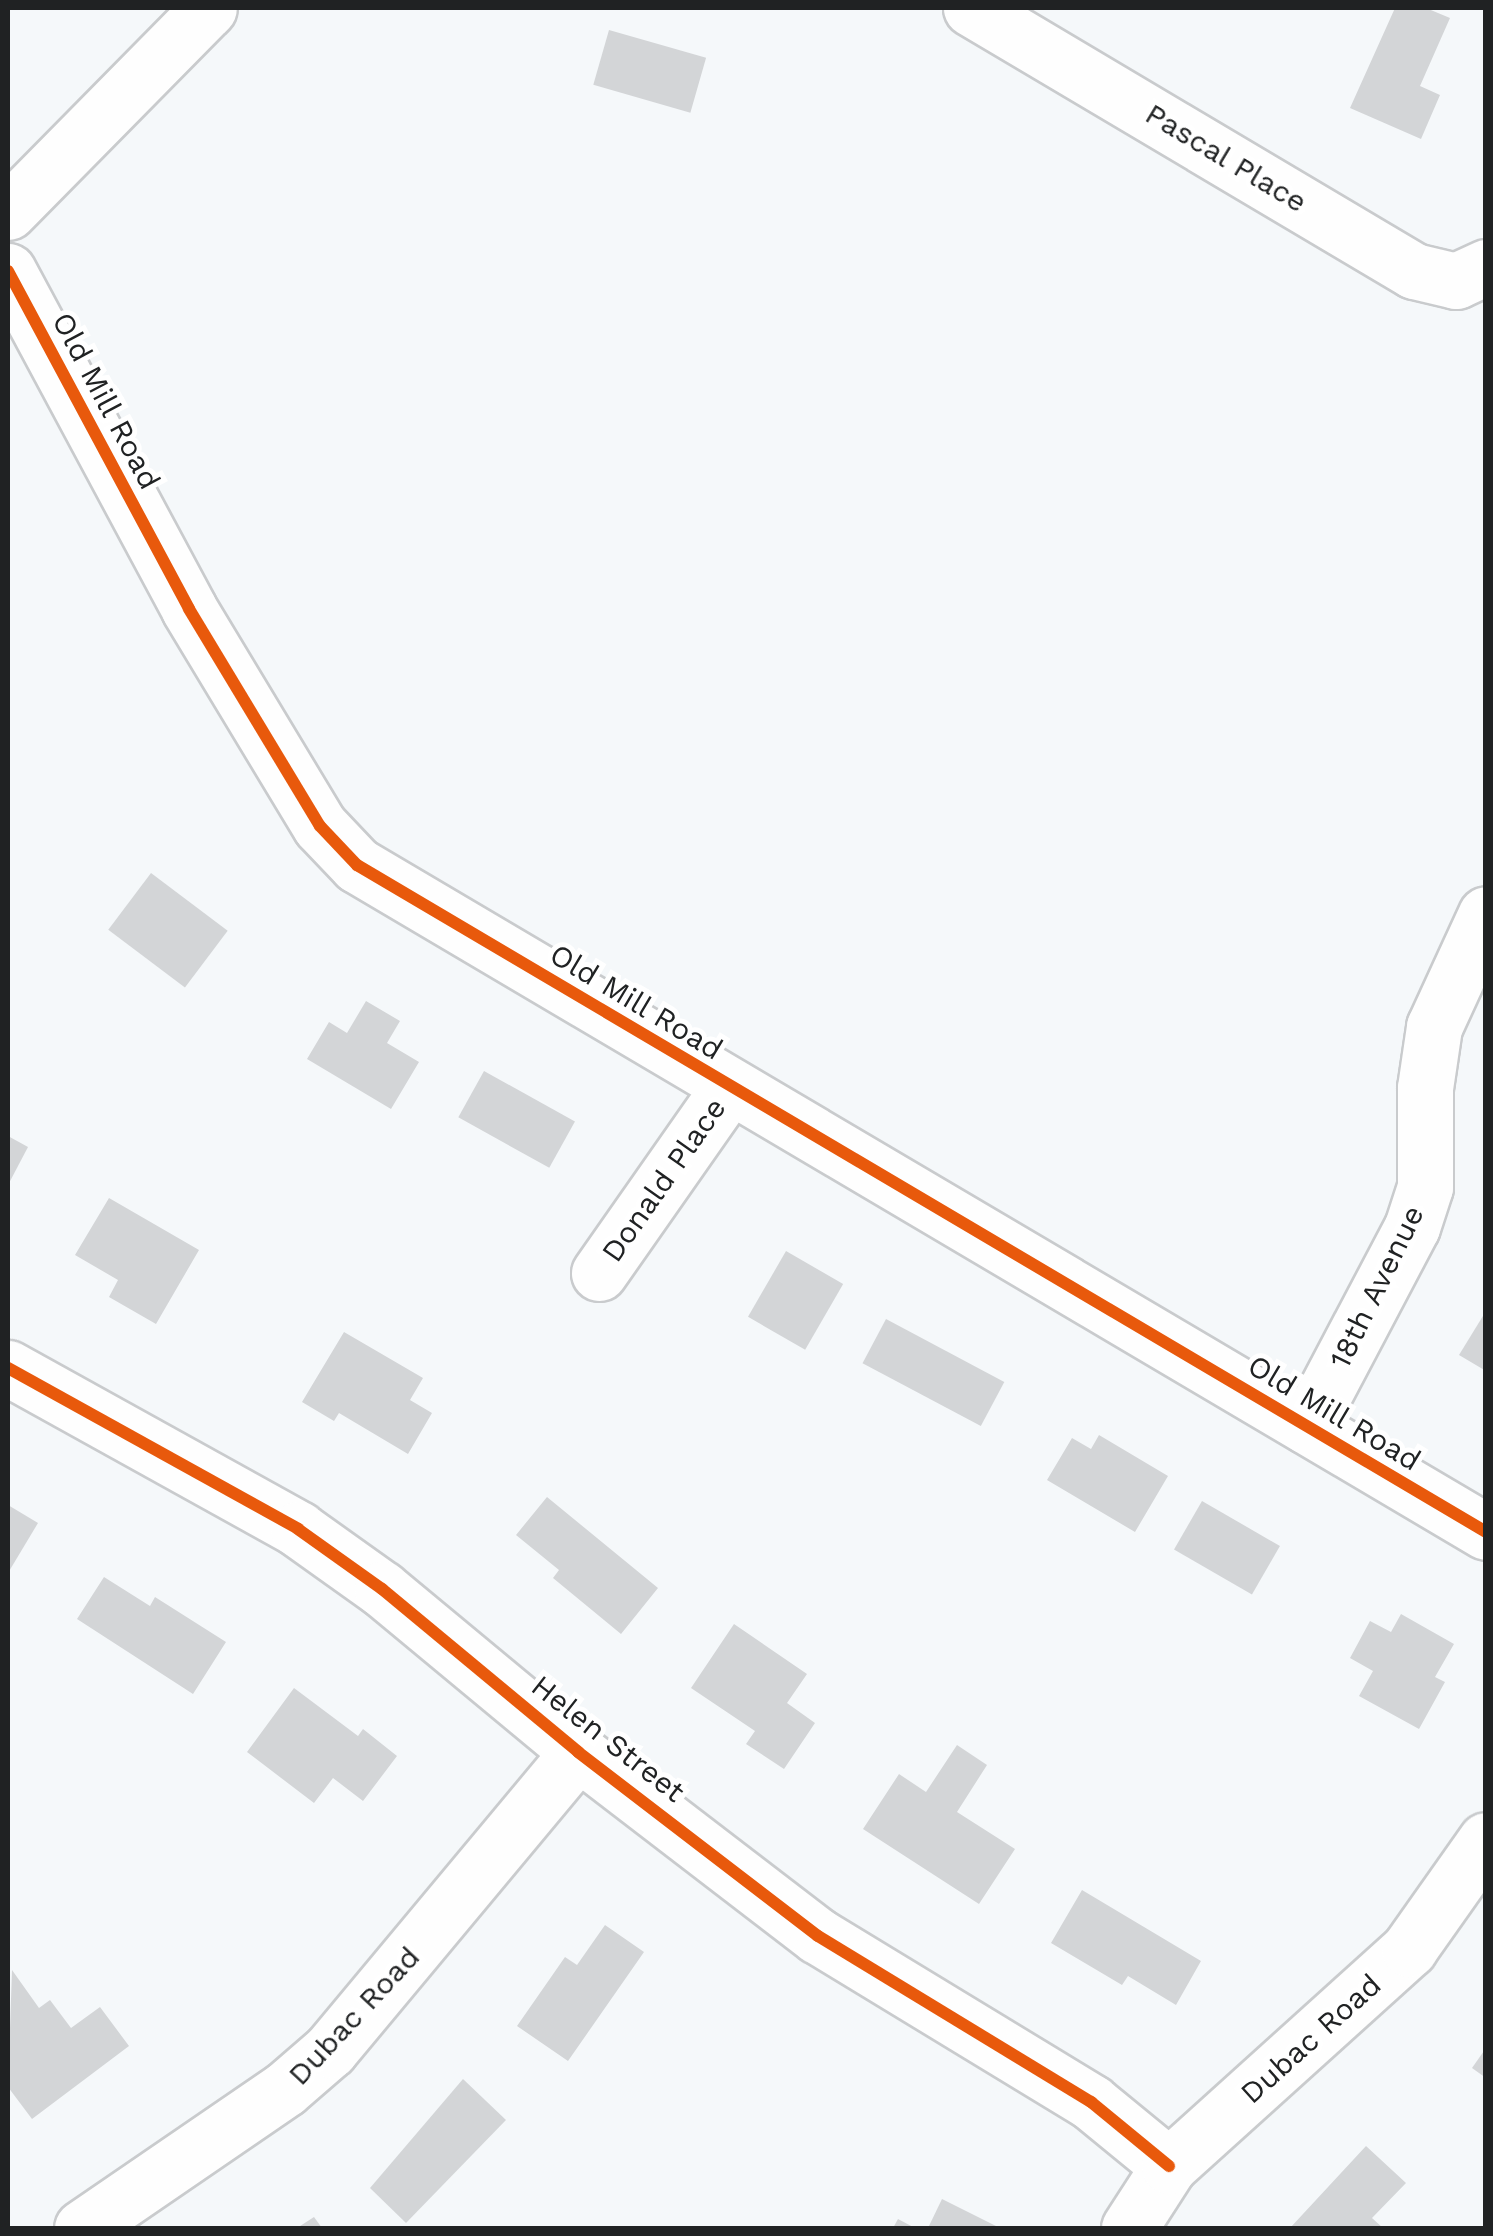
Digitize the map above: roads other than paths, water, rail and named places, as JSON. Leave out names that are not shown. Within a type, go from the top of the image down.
[{"type":"street","points":[[8,212],[209,8]]},
{"type":"street","name":"Pascal Place","points":[[970,8],[1414,271],[1456,281],[1486,267]]},
{"type":"street","name":"Old Mill Road","points":[[8,271],[189,609],[334,844],[357,866],[1486,1532]]},
{"type":"street","name":"18th Avenue","points":[[1308,1426],[1412,1227],[1424,1187],[1424,1088],[1434,1027],[1486,914]]},
{"type":"street","name":"Donald Place","points":[[599,1274],[729,1087]]},
{"type":"street","name":"Helen Street","points":[[8,1368],[298,1529],[382,1589],[578,1752],[818,1936],[1091,2102],[1169,2166]]},
{"type":"street","name":"Dubac Road","points":[[82,2228],[285,2089],[330,2050],[578,1752]]},
{"type":"street","name":"Dubac Road","points":[[1128,2228],[1169,2166],[1409,1948],[1486,1840]]}]
